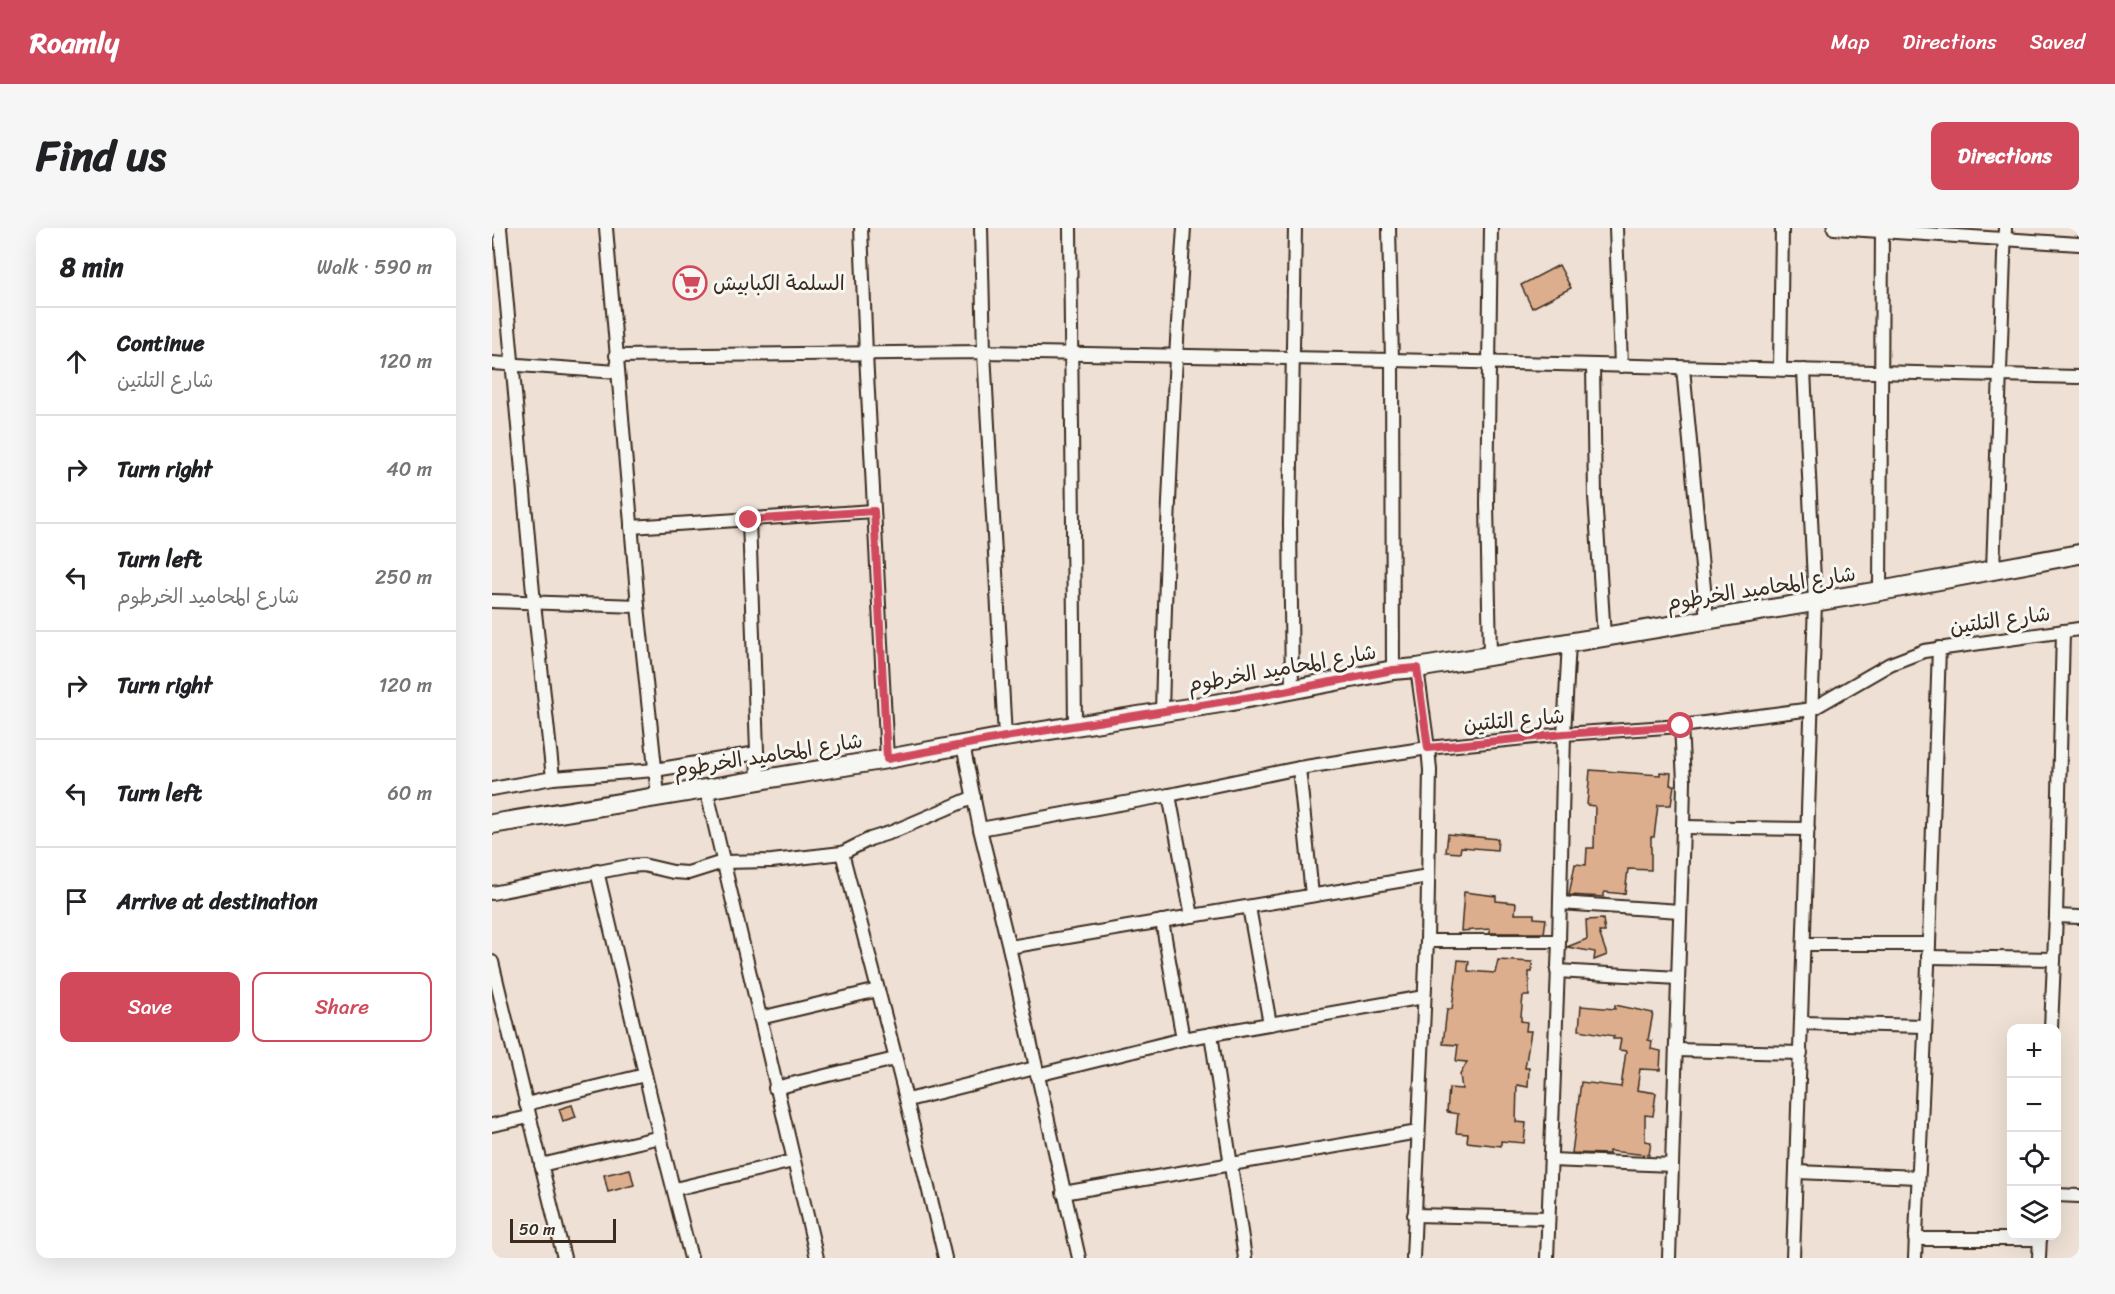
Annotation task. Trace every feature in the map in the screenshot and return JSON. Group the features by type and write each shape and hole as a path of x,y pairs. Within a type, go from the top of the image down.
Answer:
{"street":[{"path":"500,228 534,603 553,778"},
{"path":"606,228 638,606 658,796"},
{"path":"861,228 887,759"},
{"path":"981,228 984,352 1005,737"},
{"path":"1070,228 1075,726"},
{"path":"1162,712 1166,538 1184,228"},
{"path":"1292,690 1290,524 1295,228"},
{"path":"1389,228 1392,360 1393,670"},
{"path":"1490,656 1487,504 1491,228"},
{"path":"1616,228 1621,366"},
{"path":"1780,369 1782,228"},
{"path":"1834,228 2004,234 2079,244"},
{"path":"1880,591 1882,230"},
{"path":"1993,570 2004,234"},
{"path":"616,356 984,352 2079,377"},
{"path":"492,363 617,372"},
{"path":"1593,366 1594,496 1604,637"},
{"path":"1683,368 1707,620"},
{"path":"1793,1258 1815,602 1804,370"},
{"path":"631,528 874,511"},
{"path":"749,520 758,780"},
{"name":"شارع المحاميد الخرطوم","path":"492,824 1292,690 1393,670 1417,668 1880,591 2079,554"},
{"path":"492,601 638,606"},
{"name":"شارع التلتين","path":"980,829 1170,795 1299,768 1428,748 1564,734 1681,726 1812,709 1908,656 1939,648 2079,629"},
{"path":"2051,1024 2063,631"},
{"path":"1547,1258 1569,642"},
{"path":"1915,1258 1939,648"},
{"path":"1413,1258 1428,876 1428,748 1417,668"},
{"path":"1669,1258 1683,827 1684,781 1681,726"},
{"path":"963,745 980,829 1079,1258"},
{"path":"492,789 553,778 655,770 757,753"},
{"path":"1299,768 1312,895"},
{"path":"706,788 775,1088 817,1258"},
{"path":"1170,795 1192,916"},
{"path":"492,893 597,871 643,865 688,873 723,862 772,861 842,853 974,796"},
{"path":"1683,827 1808,829"},
{"path":"842,853 895,1059 908,1100 945,1258"},
{"path":"597,871 691,1258"},
{"path":"1009,947 1428,876"},
{"path":"1560,903 1680,910"},
{"path":"1249,907 1270,1024"},
{"path":"2056,916 2079,917"},
{"path":"1162,921 1183,1039"},
{"path":"1427,941 1559,941"},
{"path":"1805,944 1929,944"},
{"path":"1928,957 2054,959"},
{"path":"492,962 564,1258"},
{"path":"1557,971 1678,978"},
{"path":"760,1018 878,990"},
{"path":"908,1100 1183,1039 1424,997"},
{"path":"1802,1023 1925,1026"},
{"path":"1211,1034 1245,1258"},
{"path":"1676,1050 1801,1053"},
{"path":"775,1088 895,1059"},
{"path":"492,1125 528,1110 645,1075"},
{"path":"1063,1193 1418,1132"},
{"path":"541,1165 660,1137"},
{"path":"1551,1160 1672,1165"},
{"path":"675,1189 793,1161"},
{"path":"1797,1173 1918,1177"},
{"path":"2061,1195 2079,1196"},
{"path":"1414,1215 1548,1218"},
{"path":"1916,1239 2007,1238"},
{"path":"2039,1258 2040,1240"}],"building":[{"path":"1559,265 1571,288 1532,308 1521,285"},
{"path":"1590,770 1660,775 1660,772 1671,773 1670,785 1674,785 1671,805 1658,805 1654,837 1651,837 1651,870 1628,869 1625,894 1604,892 1604,897 1569,895 1575,864 1586,865 1587,848 1594,848 1595,806 1587,805"},
{"path":"1448,834 1498,839 1497,850 1461,847 1460,853 1446,852"},
{"path":"1464,892 1496,896 1496,901 1516,903 1515,914 1534,914 1534,918 1546,919 1544,933 1490,933 1490,929 1461,931"},
{"path":"1603,919 1605,932 1599,932 1607,955 1594,960 1595,952 1567,947 1587,939 1586,920"},
{"path":"1458,960 1469,961 1468,971 1495,973 1498,960 1532,962 1532,972 1529,972 1529,996 1523,996 1521,1016 1521,1021 1527,1022 1526,1031 1531,1031 1525,1068 1529,1068 1528,1087 1517,1085 1516,1122 1526,1123 1524,1143 1501,1141 1501,1146 1467,1142 1468,1134 1456,1133 1458,1114 1447,1112 1449,1088 1462,1089 1460,1075 1467,1062 1456,1061 1458,1045 1443,1044 1447,1009 1452,1009"},
{"path":"1615,1005 1653,1013 1648,1040 1652,1041 1651,1049 1661,1051 1660,1070 1640,1069 1637,1090 1656,1093 1653,1116 1645,1115 1645,1141 1651,1142 1649,1155 1609,1151 1609,1154 1572,1153 1581,1082 1621,1087 1626,1051 1619,1050 1621,1039 1579,1030 1581,1006 1615,1009"},
{"path":"572,1105 576,1117 563,1121 559,1109"},
{"path":"630,1169 634,1185 608,1192 604,1175"}],"place":[{"name":"السلمة الكبابيش","path":"690,283"}],"route":[{"path":"749,520 874,511 887,759 1005,737 1227,702 1393,670 1417,668 1428,748 1564,734 1681,726"}]}
